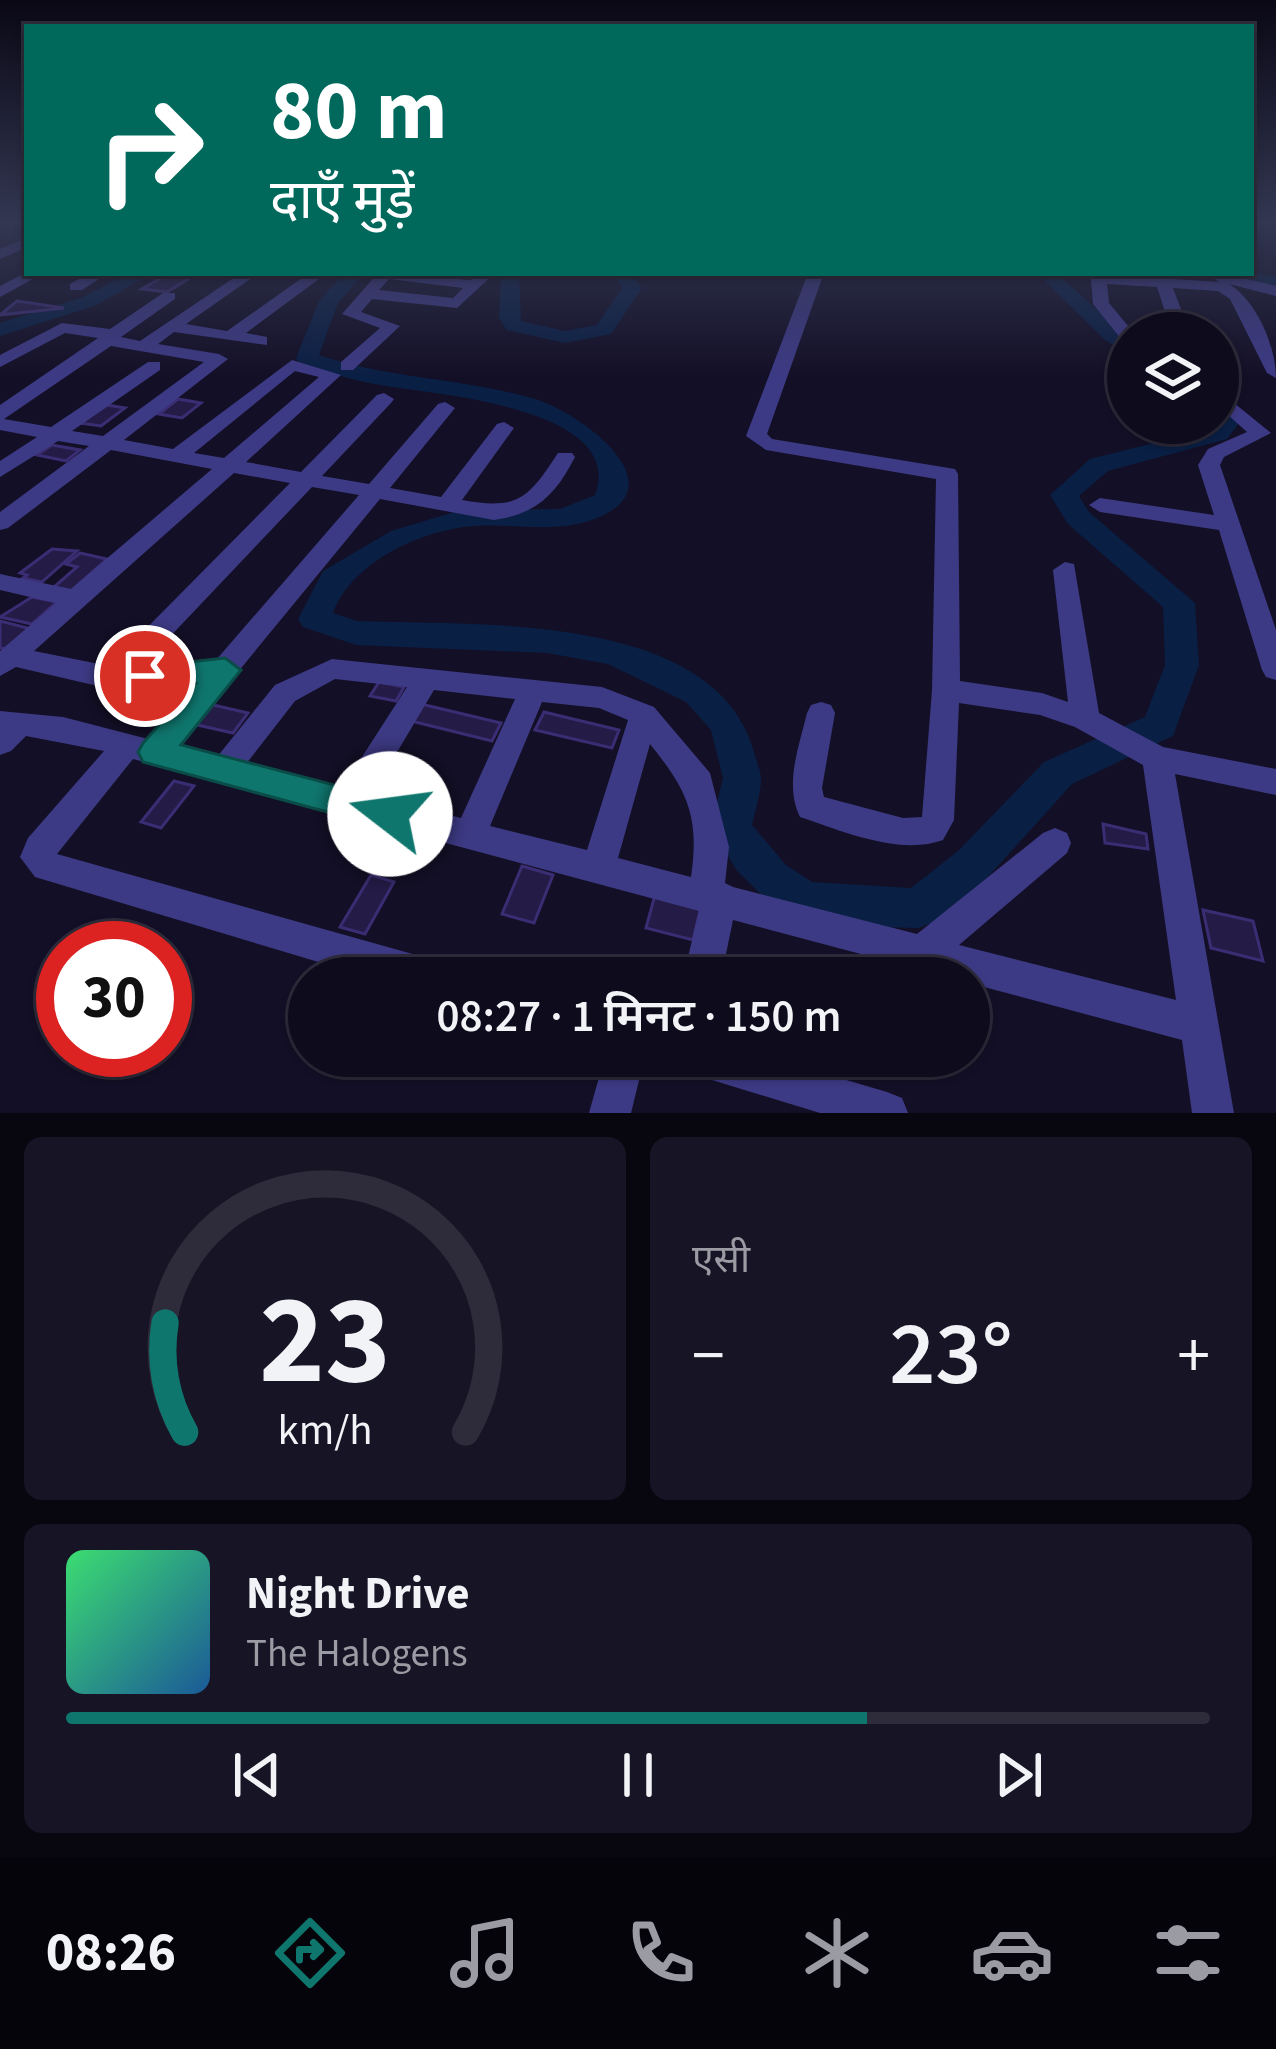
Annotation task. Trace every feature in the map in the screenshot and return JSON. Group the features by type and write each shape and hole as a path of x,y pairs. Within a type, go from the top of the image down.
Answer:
{"street":[{"path":"0,292 30,276"},
{"path":"76,286 94,276"},
{"path":"143,346 247,276"},
{"path":"231,336 315,276"},
{"path":"347,365 392,324 350,314 383,276"},
{"path":"434,276 481,279"},
{"path":"815,276 758,440 947,474 946,690 938,820 932,830 918,833 812,807 806,788 821,712"},
{"path":"1208,276 1276,291"},
{"path":"367,294 457,303 481,279"},
{"path":"1108,312 1101,304 1099,279 1234,292 1276,374"},
{"path":"1163,282 1174,312"},
{"path":"0,414 169,296"},
{"path":"172,327 261,340"},
{"path":"0,362 57,330 219,358 0,523"},
{"path":"6,661 332,374 292,365 178,456"},
{"path":"0,471 154,366"},
{"path":"115,677 384,399"},
{"path":"361,957 47,866 37,857 40,848 225,670 445,408"},
{"path":"1239,412 1269,434"},
{"path":"0,424 494,513 527,507 548,488 566,457"},
{"path":"446,506 504,428"},
{"path":"1269,434 1210,458 1276,670"},
{"path":"1100,505 1227,524"},
{"path":"1065,570 1085,718"},
{"path":"0,582 76,599"},
{"path":"6,661 115,677 225,670"},
{"path":"224,770 286,693 315,674 362,668 425,680 602,698 644,715 699,782 712,848 713,896 705,957"},
{"path":"350,803 425,680"},
{"path":"470,835 533,690"},
{"path":"946,690 1042,704 1085,718 1136,748 1276,782"},
{"path":"598,868 644,715"},
{"path":"7,729 141,749 1199,1025"},
{"path":"1136,748 1199,1025 1213,1113"},
{"path":"924,951 1055,843"},
{"path":"610,1113 619,1077"},
{"path":"768,1077 887,1113"}],"building":[{"path":"164,276 190,278 167,292 142,289"},
{"path":"17,301 64,308 0,315"},
{"path":"178,399 201,403 182,418 159,414"},
{"path":"107,405 125,408 101,426 80,423"},
{"path":"52,445 80,450 66,461 37,455"},
{"path":"52,549 77,551 42,582 23,578 27,575 20,573"},
{"path":"80,553 107,559 71,591 54,587 77,567 66,564"},
{"path":"32,597 57,602 32,624 0,617"},
{"path":"0,621 31,629 8,649 0,648"},
{"path":"379,682 404,687 396,701 370,696"},
{"path":"209,704 248,713 233,733 193,724"},
{"path":"421,704 501,723 492,741 411,721"},
{"path":"544,712 619,730 612,748 535,730"},
{"path":"174,781 194,786 161,828 141,822"},
{"path":"1103,824 1146,834 1148,849 1105,843"},
{"path":"522,866 553,875 534,923 502,914"},
{"path":"371,875 394,882 365,934 340,927"},
{"path":"655,895 701,906 693,940 646,928"},
{"path":"1203,910 1253,921 1263,961 1211,948"}],"waterway":[{"path":"0,330 90,301 137,276"},
{"path":"352,276 329,301 307,358 342,370 504,397 541,408 574,424 600,448 613,485 598,507 574,516 461,519 401,538 362,557 334,578 314,619 356,633 547,641 615,653 698,693 728,724 742,778 731,828 771,879 790,893 831,906 919,908 973,864 1058,773 1160,726 1182,665 1179,603 1078,518 1064,495 1099,465 1180,444"},
{"path":"510,276 509,318 514,326 565,337 604,330 632,288 624,276"},
{"path":"1049,276 1107,330"},
{"path":"1244,276 1276,283"}],"route":[{"path":"145,676 225,670 155,752 390,814"}]}
